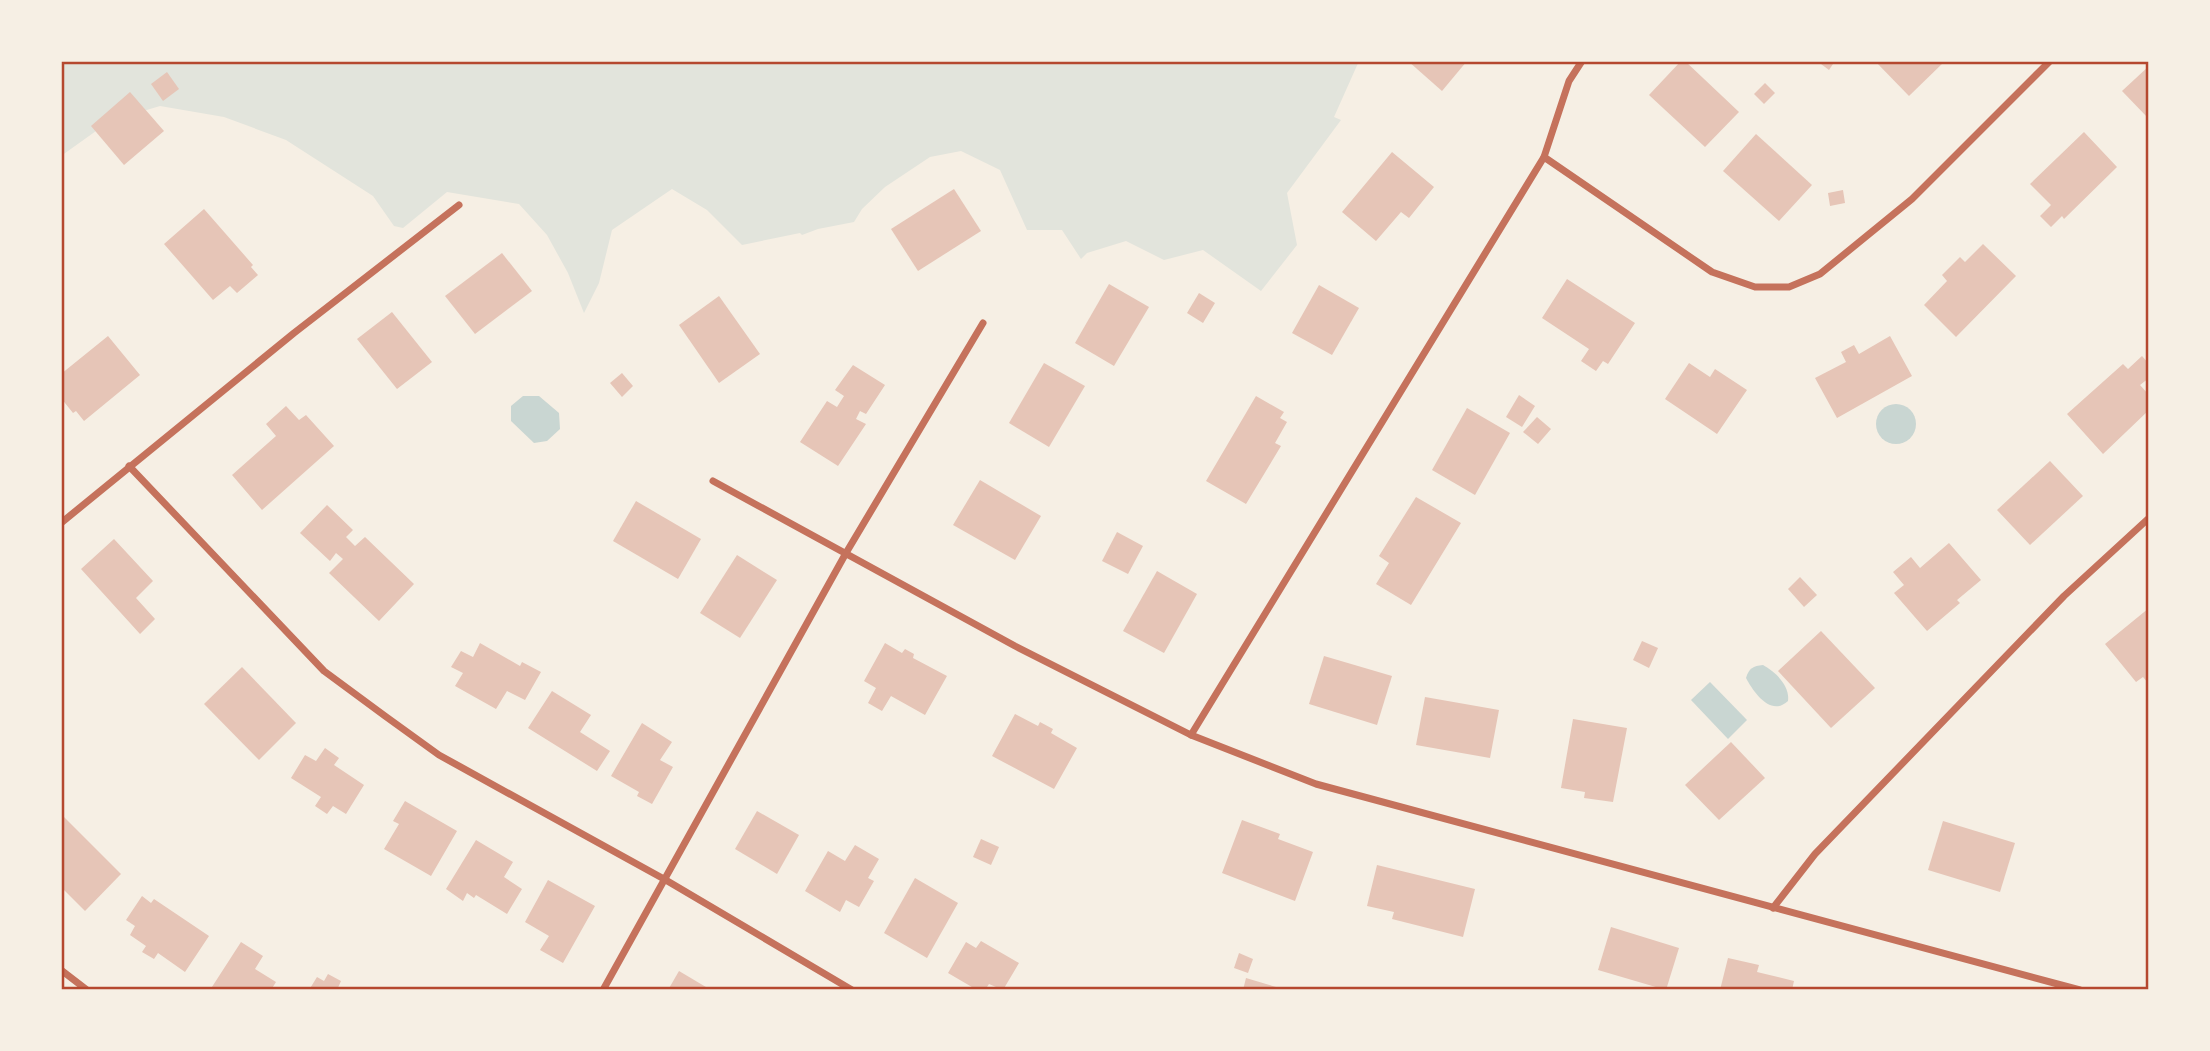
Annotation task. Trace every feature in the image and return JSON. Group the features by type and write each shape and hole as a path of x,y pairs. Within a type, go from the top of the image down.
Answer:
{"street":[{"path":"1191,735 1544,158 1569,81 1582,61"},
{"path":"1544,158 1712,272 1755,287 1789,287 1820,274 1912,199 2050,61"},
{"path":"61,523 294,332 459,205"},
{"path":"603,990 846,553 983,323"},
{"path":"129,466 324,671 439,755 664,879 852,990"},
{"path":"713,481 1015,646 1191,735 1316,783 2080,990"},
{"path":"1773,908 1815,853 2064,596 2149,518"},
{"path":"61,970 87,990"}],"shaded area":[{"path":"61,61 1359,61 1334,117 1341,120 1287,193 1297,245 1261,291 1203,250 1164,260 1126,241 1087,253 1081,259 1062,230 1027,230 1000,170 961,151 930,157 885,187 862,209 854,222 802,235 800,233 742,245 707,210 672,189 612,230 599,283 584,313 568,273 547,235 519,204 447,192 403,228 394,226 373,196 286,140 224,117 160,106 110,121 61,156"},
{"path":"523,396 539,396 559,413 560,429 547,441 534,443 511,421 511,406"},
{"path":"1896,404 1910,410 1916,424 1910,438 1896,444 1882,438 1876,424 1882,410"},
{"path":"1763,665 1773,671 1787,690 1788,701 1782,705 1769,705 1746,678 1752,668"},
{"path":"1710,682 1747,720 1728,739 1691,700"}],"building":[{"path":"1408,61 1467,61 1442,91"},
{"path":"1681,61 1685,61 1739,112 1705,147 1649,95"},
{"path":"1817,61 1835,61 1829,70"},
{"path":"1875,61 1945,61 1909,96"},
{"path":"2149,66 2149,119 2122,91"},
{"path":"167,72 179,89 163,101 151,84"},
{"path":"1765,83 1775,93 1764,104 1754,94"},
{"path":"130,92 164,131 124,165 91,126"},
{"path":"2084,132 2117,167 2064,219 2062,216 2051,227 2040,216 2051,205 2030,184"},
{"path":"1756,134 1812,185 1779,221 1723,171"},
{"path":"1392,152 1434,187 1409,218 1401,212 1376,241 1342,212"},
{"path":"954,189 981,231 918,271 891,229"},
{"path":"1843,190 1845,203 1830,206 1828,193"},
{"path":"204,209 253,265 251,267 258,275 237,293 230,286 213,300 164,244"},
{"path":"1983,244 2016,276 1956,337 1924,305 1947,281 1942,275 1960,257 1965,262"},
{"path":"502,253 532,291 475,334 445,296"},
{"path":"1567,279 1635,323 1608,364 1603,361 1596,371 1581,361 1589,349 1542,318"},
{"path":"1109,284 1149,307 1114,366 1075,343"},
{"path":"1319,285 1359,308 1332,355 1292,333"},
{"path":"1199,293 1215,303 1203,323 1187,313"},
{"path":"719,296 760,354 719,383 679,325"},
{"path":"392,312 432,362 397,389 357,339"},
{"path":"108,336 140,375 84,421 76,411 73,413 61,398 61,374"},
{"path":"1890,336 1912,376 1837,418 1815,378 1846,362 1841,352 1854,345 1859,354"},
{"path":"2142,356 2149,364 2149,378 2140,385 2149,395 2149,410 2103,454 2067,414 2123,364 2128,369"},
{"path":"1044,363 1085,386 1049,447 1009,423"},
{"path":"1689,363 1710,377 1715,369 1747,390 1717,434 1665,399"},
{"path":"853,365 885,385 866,414 860,411 856,419 866,424 838,466 800,442 827,401 837,407 844,396 835,390"},
{"path":"622,373 633,386 622,397 610,383"},
{"path":"1519,395 1535,406 1522,427 1506,417"},
{"path":"1256,396 1284,412 1280,418 1287,422 1275,443 1281,446 1246,504 1206,481"},
{"path":"286,406 299,420 306,415 334,446 262,510 232,475 276,436 266,424"},
{"path":"1467,408 1510,433 1475,495 1432,470"},
{"path":"1537,417 1551,429 1538,444 1523,432"},
{"path":"2050,461 2083,496 2030,545 1997,510"},
{"path":"980,480 1041,516 1015,560 953,525"},
{"path":"1416,497 1461,523 1411,605 1376,584 1389,563 1379,556"},
{"path":"636,501 701,539 678,579 613,541"},
{"path":"327,505 353,530 346,537 355,546 365,537 414,584 379,621 329,573 343,559 336,553 330,561 300,533"},
{"path":"1117,532 1143,546 1128,574 1102,561"},
{"path":"114,539 153,581 136,598 155,619 140,634 81,569"},
{"path":"1949,543 1981,580 1957,600 1960,603 1927,631 1894,593 1904,585 1893,572 1911,557 1920,568"},
{"path":"737,555 777,580 740,638 700,613"},
{"path":"1157,571 1197,594 1164,653 1123,631"},
{"path":"1800,577 1817,595 1804,607 1788,589"},
{"path":"2149,608 2149,684 2143,677 2136,682 2105,644"},
{"path":"1821,631 1875,688 1831,728 1778,671"},
{"path":"1642,641 1658,648 1649,668 1633,660"},
{"path":"480,643 520,666 522,662 541,672 525,700 507,691 496,709 455,686 463,673 451,667 461,651 473,657"},
{"path":"885,643 902,653 905,649 914,654 913,658 947,676 925,715 891,696 882,711 868,703 876,688 864,681"},
{"path":"1324,656 1392,676 1377,725 1309,704"},
{"path":"242,667 296,723 259,760 204,704"},
{"path":"552,691 591,715 580,732 610,751 597,771 528,728"},
{"path":"1425,697 1499,710 1490,758 1416,745"},
{"path":"1015,714 1038,726 1040,722 1053,729 1051,733 1077,748 1054,789 992,756"},
{"path":"1573,719 1627,728 1613,802 1584,798 1585,792 1561,788"},
{"path":"642,723 672,742 660,760 673,767 652,804 637,796 639,792 611,776"},
{"path":"1731,742 1765,778 1719,820 1685,785"},
{"path":"325,748 339,758 334,765 364,785 346,814 333,806 327,814 315,806 321,797 291,778 305,755 316,761"},
{"path":"405,801 457,831 431,876 384,849 399,824 393,821"},
{"path":"757,811 799,835 777,874 735,849"},
{"path":"61,814 121,874 85,911 61,887"},
{"path":"1242,820 1280,834 1278,839 1313,852 1295,901 1222,873"},
{"path":"1943,821 2015,843 2000,892 1928,870"},
{"path":"981,839 999,847 991,865 973,857"},
{"path":"476,840 513,862 504,877 522,889 507,914 476,895 474,898 467,893 463,901 446,889"},
{"path":"855,845 879,859 868,878 874,881 859,907 846,900 840,912 805,891 828,851 845,861"},
{"path":"1377,865 1475,889 1463,937 1392,919 1394,912 1367,906"},
{"path":"915,878 958,903 927,958 884,933"},
{"path":"548,880 595,906 563,963 540,950 549,936 525,922"},
{"path":"142,896 151,903 154,899 209,936 185,972 158,953 154,959 142,952 146,946 130,935 135,926 126,920"},
{"path":"1611,927 1679,948 1666,990 1598,970"},
{"path":"981,941 1019,963 1003,990 989,984 985,990 977,990 948,973 966,942 976,948"},
{"path":"241,942 263,956 255,969 276,982 271,990 210,990"},
{"path":"1239,953 1253,959 1248,973 1234,968"},
{"path":"1728,958 1759,965 1757,972 1794,981 1792,990 1720,990"},
{"path":"679,971 711,990 668,990"},
{"path":"328,974 341,981 337,990 309,990 317,977 324,981"},
{"path":"1246,978 1276,987 1275,990 1243,990"}]}
